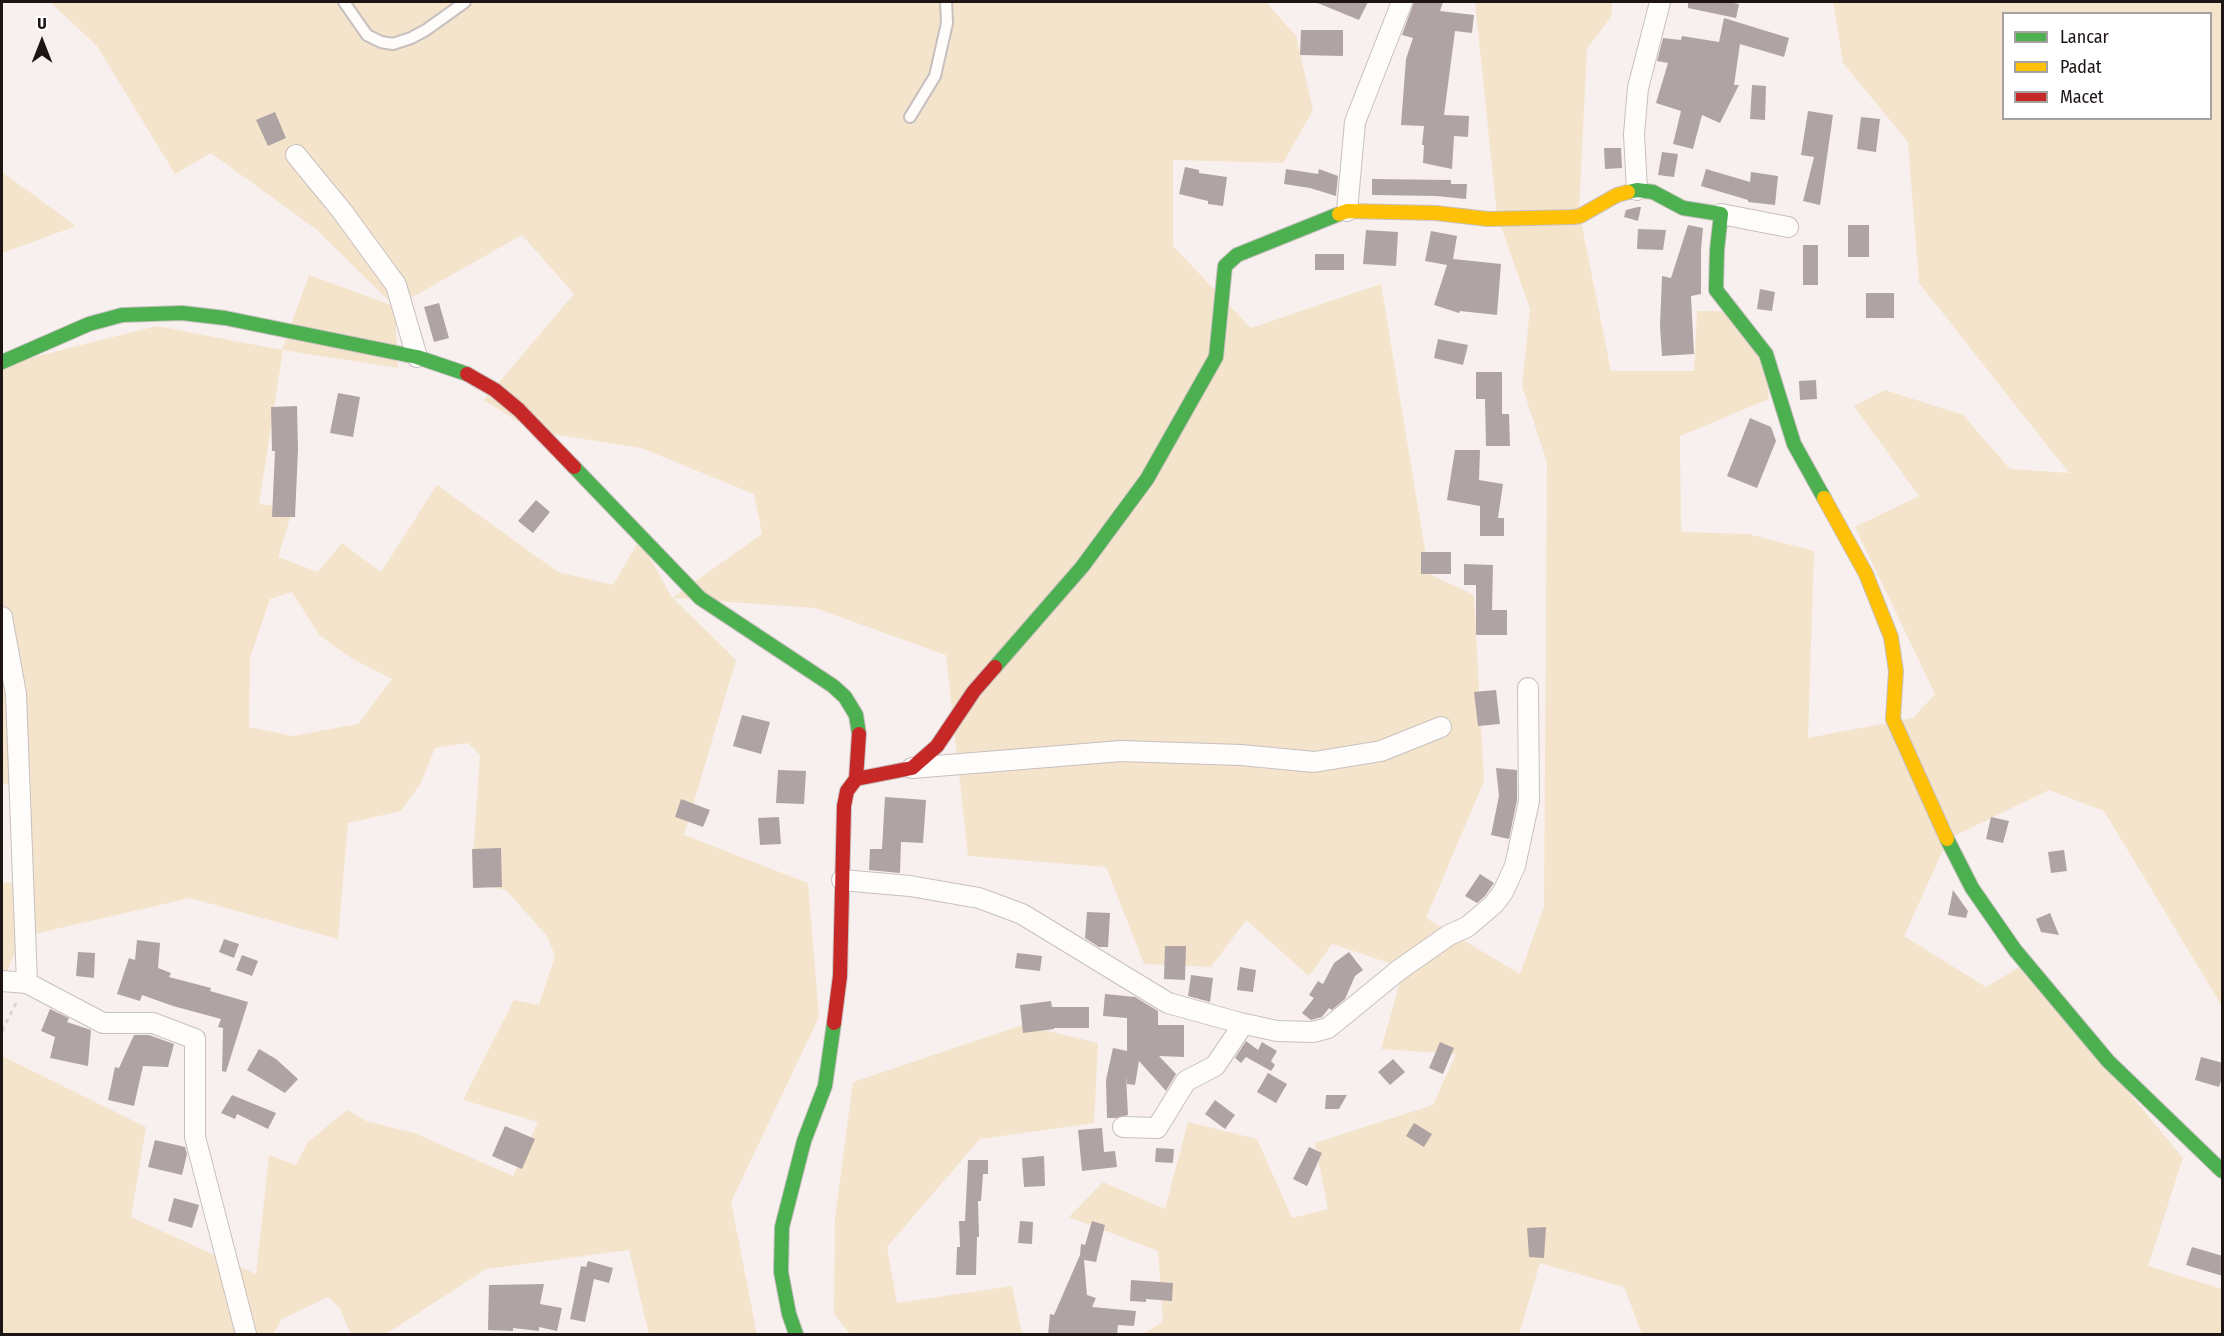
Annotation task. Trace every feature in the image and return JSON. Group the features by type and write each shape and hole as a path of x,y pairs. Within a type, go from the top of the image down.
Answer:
{"street":[{"path":"1347,211 1355,122 1402,2"},
{"path":"1637,190 1634,134 1638,88 1660,2"},
{"path":"296,155 342,211 396,285 417,357"},
{"path":"912,768 937,746 974,692 1082,567 1147,479 1216,357 1225,266 1237,255 1347,211 1436,213 1488,219 1573,218 1617,195 1637,190 1653,192 1683,208 1788,227"},
{"path":"1721,214 1716,290 1766,354 1794,444 1866,574 1891,637 1896,671 1893,719 1951,849 1972,888 2015,950 2108,1061 2223,1171"},
{"path":"2,362 89,324 122,315 171,313 225,318 417,357 463,372 495,390 519,410 700,598 833,686 845,697 856,715 859,731 855,779 847,791 844,806 840,976 825,1086 804,1141 782,1227 781,1272 789,1314 796,1335"},
{"path":"2,617 16,694 27,983"},
{"path":"842,880 910,886 979,898 1022,914 1168,1003 1240,1023 1277,1030 1313,1032 1328,1028 1399,970 1449,935 1467,927 1494,904 1503,892 1515,866 1529,801 1528,688"},
{"path":"855,779 912,768 1121,751 1241,754 1314,762 1381,751 1441,727"},
{"path":"2,981 27,983 103,1023 153,1023 195,1039 195,1137 246,1335"},
{"path":"1123,1127 1157,1128 1186,1081 1215,1066 1238,1032 1240,1023"}],"lane":[{"path":"344,2 367,35 381,42 393,44 411,39 465,2"},
{"path":"910,117 935,76 947,23 946,2"}],"path":[{"path":"2,1031 27,983"}],"shaded area":[{"path":"50,2 1266,2 1296,36 1313,110 1283,163 1173,160 1173,246 1251,328 1381,284 1429,574 1474,595 1484,781 1426,918 1520,974 1544,907 1547,462 1522,386 1530,309 1497,215 1475,2 1612,2 1611,17 1587,49 1579,211 1611,371 1694,371 1697,311 1730,311 1764,351 1769,399 1680,436 1681,532 1748,534 1814,551 1808,738 1913,718 1935,694 1855,527 1919,496 1854,406 1885,390 1963,415 2010,469 2069,473 1919,283 1908,142 1843,63 1833,2 2222,2 2222,1006 2104,811 2049,790 1948,839 1904,936 1986,987 2023,965 2183,1158 2148,1266 2222,1289 2222,1334 1642,1334 1624,1287 1540,1263 1519,1334 1143,1334 1163,1322 1158,1251 1069,1217 1103,1182 1165,1209 1188,1122 1257,1139 1292,1218 1328,1209 1315,1143 1433,1105 1456,1054 1381,1049 1404,968 1332,944 1309,976 1246,920 1211,967 1144,964 1106,867 968,856 946,655 815,608 673,598 736,660 684,835 808,883 819,1017 731,1202 757,1334 649,1334 629,1250 486,1269 386,1334 351,1334 339,1307 328,1297 282,1319 273,1334 2,1334 2,1056 146,1127 131,1217 256,1274 269,1155 296,1165 308,1142 347,1110 366,1121 414,1133 513,1176 538,1122 463,1100 514,1000 539,1005 555,956 547,936 506,890 476,885 473,858 480,755 468,743 435,748 421,783 401,811 348,823 338,939 190,898 21,937 2,984 2,883 14,883 25,786 2,784 2,365 157,326 282,350 309,275 394,306 317,230 211,153 175,174 97,46","holes":["522,235 574,294 484,400 533,431 641,448 754,494 762,534 672,598 640,539 613,585 558,572 437,485 381,572 342,543 318,572 278,557 293,508 259,504 283,350 398,368 395,307","292,592 320,636 353,659 392,679 358,724 292,736 249,727 250,658 270,599"]},
{"path":"2,172 76,226 2,253"},
{"path":"1023,1025 1098,1043 1094,1123 980,1139 887,1247 897,1303 1012,1286 1022,1334 850,1334 834,1314 835,1218 853,1082"}],"building":[{"path":"1315,2 1368,2 1359,20"},
{"path":"1414,2 1443,2 1440,11 1474,15 1472,33 1455,31 1444,115 1469,116 1468,137 1454,136 1452,169 1423,163 1424,126 1401,125 1406,59 1413,38 1402,35"},
{"path":"1688,2 1739,4 1736,18 1688,8"},
{"path":"1724,18 1789,38 1784,57 1740,44 1734,85 1739,85 1720,123 1702,115 1693,149 1673,144 1681,111 1656,103 1668,63 1657,61 1663,38 1681,40 1682,36 1719,42"},
{"path":"1301,30 1343,30 1343,56 1300,55"},
{"path":"1752,85 1766,86 1765,120 1750,119"},
{"path":"1808,111 1833,115 1820,205 1803,201 1814,157 1801,155"},
{"path":"275,112 286,138 268,146 256,120"},
{"path":"1861,117 1880,119 1876,152 1857,149"},
{"path":"1604,148 1621,148 1622,168 1605,169"},
{"path":"1662,152 1678,154 1674,177 1658,175"},
{"path":"1185,167 1199,170 1199,173 1227,177 1223,206 1208,204 1208,201 1179,194"},
{"path":"1286,169 1318,174 1319,169 1338,176 1336,196 1310,188 1284,184"},
{"path":"1706,169 1750,182 1751,172 1778,176 1775,205 1748,202 1748,200 1701,186"},
{"path":"1372,179 1451,180 1451,184 1467,184 1466,199 1372,195"},
{"path":"1641,207 1638,221 1624,217 1626,210"},
{"path":"1688,225 1703,228 1701,294 1691,296 1694,354 1662,356 1660,326 1662,276 1671,278"},
{"path":"1848,225 1869,225 1869,257 1848,257"},
{"path":"1638,229 1666,230 1663,250 1637,249"},
{"path":"1366,230 1398,232 1396,266 1363,264"},
{"path":"1431,231 1457,236 1453,259 1501,264 1497,315 1460,311 1459,313 1434,305 1447,265 1425,261"},
{"path":"1803,245 1818,245 1818,285 1803,285"},
{"path":"1315,254 1344,254 1344,270 1315,270"},
{"path":"1760,289 1775,292 1772,311 1757,309"},
{"path":"1866,293 1894,293 1894,318 1866,318"},
{"path":"439,303 449,338 434,342 424,307"},
{"path":"1438,339 1468,345 1463,365 1434,358"},
{"path":"1476,372 1502,372 1502,414 1509,414 1510,446 1486,446 1485,399 1476,399"},
{"path":"1816,380 1817,399 1800,400 1799,381"},
{"path":"338,393 360,397 353,437 330,433"},
{"path":"297,406 295,517 272,517 275,451 272,451 271,407"},
{"path":"1750,418 1771,427 1776,441 1757,488 1727,476"},
{"path":"1455,450 1480,450 1479,480 1503,484 1498,518 1504,518 1504,536 1480,536 1480,506 1447,500"},
{"path":"536,500 550,512 533,533 518,521"},
{"path":"1421,552 1451,552 1451,574 1421,574"},
{"path":"1464,564 1493,565 1492,610 1507,610 1507,635 1476,635 1476,585 1464,585"},
{"path":"1496,690 1500,724 1478,726 1474,692"},
{"path":"742,715 770,722 761,754 733,746"},
{"path":"1496,768 1517,770 1517,800 1509,839 1491,835 1499,796"},
{"path":"778,770 806,771 804,804 776,803"},
{"path":"885,797 926,800 923,843 901,842 900,873 869,870 870,849 882,849"},
{"path":"681,799 710,810 703,827 675,817"},
{"path":"779,817 781,844 760,845 758,818"},
{"path":"1991,817 2009,821 2003,843 1986,839"},
{"path":"501,848 502,887 473,888 472,849"},
{"path":"2064,850 2067,871 2051,873 2048,852"},
{"path":"1480,874 1494,883 1477,903 1465,896"},
{"path":"1953,890 1968,911 1966,918 1948,915"},
{"path":"1087,912 1110,913 1108,947 1099,947 1085,938"},
{"path":"2050,913 2059,935 2041,932 2036,919"},
{"path":"224,939 239,944 234,958 219,952"},
{"path":"137,940 160,943 158,968 171,973 169,977 211,988 210,991 248,1002 226,1072 222,1071 223,1028 218,1027 221,1019 142,995 140,1001 117,994 129,958 135,960"},
{"path":"1165,946 1186,946 1185,980 1164,979"},
{"path":"78,952 95,953 94,978 76,976"},
{"path":"1349,952 1363,970 1355,976 1345,999 1332,1010 1329,1008 1322,1017 1311,1020 1302,1013 1314,998 1309,995 1318,981 1323,984 1334,963"},
{"path":"1017,953 1042,956 1040,971 1015,968"},
{"path":"242,955 258,961 252,976 236,970"},
{"path":"1240,967 1256,970 1253,992 1237,990"},
{"path":"1191,975 1213,978 1210,1002 1188,996"},
{"path":"1105,994 1135,997 1158,1011 1158,1025 1184,1025 1184,1057 1159,1056 1176,1074 1166,1091 1139,1061 1135,1085 1127,1084 1126,1075 1128,1115 1116,1118 1107,1118 1106,1080 1113,1048 1127,1051 1127,1018 1103,1016"},
{"path":"1051,1001 1052,1007 1089,1007 1089,1028 1054,1028 1023,1033 1020,1005"},
{"path":"50,1009 69,1018 67,1022 91,1030 88,1066 50,1058 55,1037 41,1031"},
{"path":"134,1035 149,1035 174,1044 168,1067 143,1066 134,1106 108,1100 115,1067 119,1068"},
{"path":"1246,1041 1258,1050 1262,1042 1277,1051 1271,1061 1275,1065 1271,1071 1246,1057 1241,1063 1235,1058"},
{"path":"1440,1042 1454,1048 1443,1074 1429,1068"},
{"path":"259,1049 276,1059 298,1079 285,1093 247,1070"},
{"path":"2201,1057 2223,1063 2223,1075 2219,1087 2195,1080"},
{"path":"1393,1059 1405,1072 1390,1085 1378,1072"},
{"path":"1268,1073 1287,1084 1276,1103 1257,1092"},
{"path":"232,1095 276,1113 268,1129 237,1114 235,1119 221,1113"},
{"path":"1326,1095 1347,1095 1339,1109 1325,1109"},
{"path":"1215,1100 1235,1115 1225,1129 1205,1114"},
{"path":"1414,1123 1432,1134 1424,1147 1406,1136"},
{"path":"505,1126 535,1139 522,1169 492,1156"},
{"path":"1102,1128 1104,1152 1115,1151 1117,1167 1082,1171 1078,1130"},
{"path":"155,1140 185,1147 187,1154 182,1175 148,1167"},
{"path":"1309,1147 1322,1153 1307,1186 1293,1179"},
{"path":"1156,1148 1174,1149 1173,1163 1155,1162"},
{"path":"1044,1156 1045,1186 1024,1187 1022,1158"},
{"path":"968,1160 988,1160 988,1174 983,1174 981,1201 978,1201 979,1237 977,1237 976,1275 956,1275 957,1247 960,1247 959,1221 965,1221"},
{"path":"174,1198 199,1205 192,1228 168,1221"},
{"path":"1020,1221 1033,1222 1032,1244 1018,1243"},
{"path":"1092,1221 1105,1225 1096,1262 1084,1260 1087,1295 1096,1298 1092,1307 1136,1311 1134,1326 1118,1325 1117,1335 1048,1335 1050,1314 1054,1315 1080,1255 1081,1244 1085,1245"},
{"path":"1546,1227 1544,1258 1529,1257 1527,1228"},
{"path":"2192,1247 2223,1256 2223,1276 2186,1265"},
{"path":"588,1261 613,1268 609,1283 594,1279 585,1322 570,1319 581,1266 586,1267"},
{"path":"1131,1280 1173,1283 1172,1301 1146,1299 1146,1302 1130,1301"},
{"path":"544,1284 540,1304 562,1308 557,1331 539,1327 539,1331 513,1328 513,1331 488,1330 489,1285"}],"traffic: fast":[{"path":"1628,192 1637,190 1653,192 1683,208 1721,214 1716,290 1766,354 1794,444 1824,498"},
{"path":"995,667 1082,567 1147,479 1216,357 1225,266 1237,255 1339,214"},
{"path":"2,362 89,324 122,315 182,313 225,318 417,357 467,374"},
{"path":"574,467 700,598 833,686 845,697 856,715 859,734"},
{"path":"1947,839 1972,888 2015,950 2108,1061 2222,1171"},
{"path":"796,1334 789,1314 781,1272 782,1227 804,1141 825,1086 834,1023"}],"traffic: slow":[{"path":"1339,214 1347,211 1436,213 1488,219 1573,217 1580,216 1617,195 1628,192"},
{"path":"1824,498 1866,574 1891,637 1896,671 1893,719 1947,839"}],"traffic: jam":[{"path":"467,374 495,390 519,410 574,467"},
{"path":"856,779 912,768 937,746 974,691 995,667"},
{"path":"834,1023 840,976 844,806 847,791 856,779 859,734"}]}
